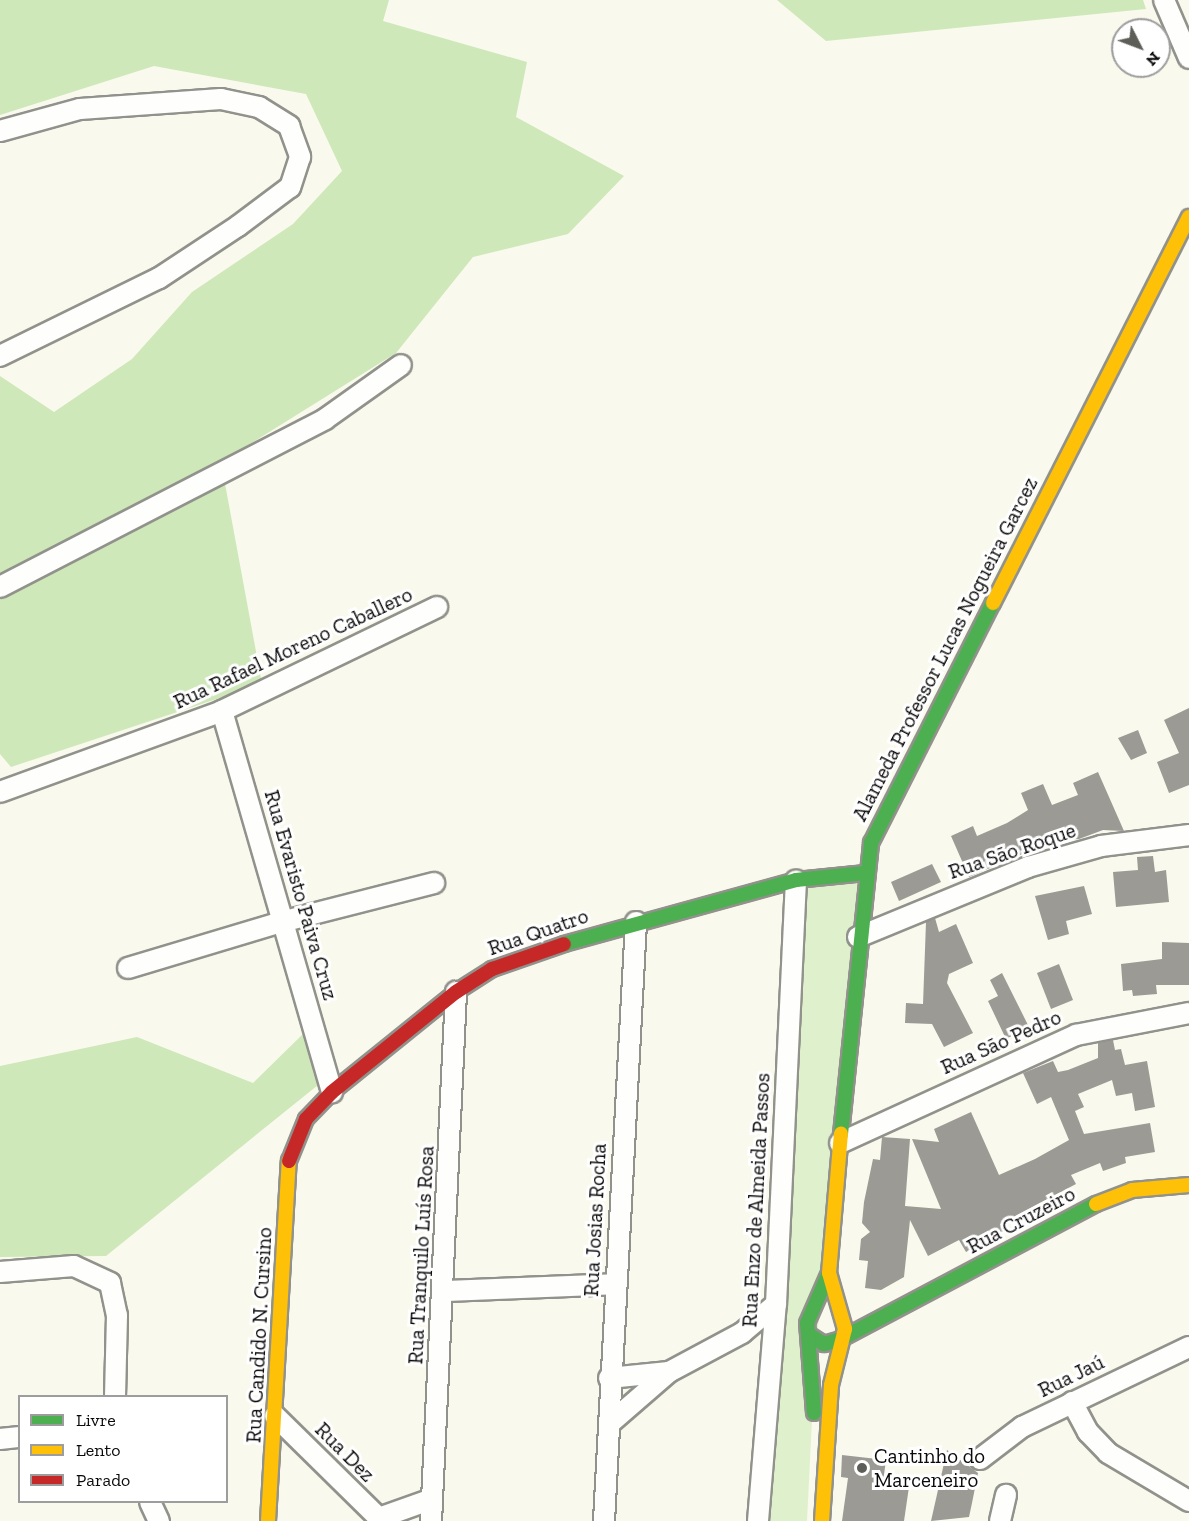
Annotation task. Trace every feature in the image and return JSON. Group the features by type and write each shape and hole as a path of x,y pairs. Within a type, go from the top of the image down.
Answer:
{"main road":[{"name":"Alameda Professor Lucas Nogueira Garcez","path":"822,1521 831,1385 845,1321 830,1273 840,1143 858,937 866,873 875,832 1189,217"},
{"name":"Rua Quatro","path":"290,1151 306,1119 333,1092 456,992 492,969 636,922 796,880 866,873"},
{"name":"Rua Candido N. Cursino","path":"268,1521 290,1151"},
{"name":"Rua Cruzeiro","path":"841,1339 1082,1210 1132,1190 1189,1185"},
{"name":"Alameda Professor Lucas Nogueira Garcez","path":"808,1521 815,1385 807,1323 830,1273"},
{"path":"812,1311 824,1304 839,1307 855,1316 882,1318"},
{"path":"810,1335 824,1344 841,1339"}],"street":[{"path":"1164,0 1189,58"},
{"path":"0,131 80,109 220,99 259,107 289,126 300,157 290,187 159,278 0,356"},
{"path":"0,587 325,418 401,365"},
{"name":"Rua Rafael Moreno Caballero","path":"0,792 222,711 436,607"},
{"name":"Rua Evaristo Paiva Cruz","path":"222,711 333,1092"},
{"name":"Rua São Roque","path":"858,937 1029,867 1101,846 1189,835"},
{"name":"Rua Enzo de Almeida Passos","path":"758,1521 776,1304 796,880"},
{"path":"128,968 285,921 434,883"},
{"name":"Rua Josias Rocha","path":"604,1521 609,1378 636,922"},
{"name":"Rua Tranquilo Luís Rosa","path":"431,1521 444,1291 456,992"},
{"name":"Rua São Pedro","path":"840,1143 1076,1035 1189,1013"},
{"path":"0,1272 74,1266 111,1283 117,1315 115,1395"},
{"path":"444,1291 616,1284"},
{"path":"609,1424 669,1372 742,1333 776,1304"},
{"path":"742,1333 761,1338 772,1350"},
{"name":"Rua Jaú","path":"980,1459 1022,1427 1189,1347"},
{"path":"609,1378 669,1372"},
{"path":"1072,1402 1088,1432 1108,1453 1189,1501"},
{"name":"Rua Dez","path":"275,1416 380,1519"},
{"path":"0,1439 18,1437"},
{"path":"1000,1521 1006,1495"},
{"path":"380,1519 432,1499"},
{"path":"150,1503 159,1521"}],"green space":[{"path":"0,0 389,0 383,21 527,62 516,117 624,176 568,234 473,257 396,353 221,462 262,684 11,767 0,754 0,376 54,412 132,359 192,292 293,224 342,171 306,94 154,66 0,115"},
{"path":"777,0 1143,0 1146,9 826,41"},
{"path":"861,875 815,1359 807,1521 760,1521 802,884"},
{"path":"305,1032 318,1085 106,1256 0,1257 0,1066 137,1037 253,1083"}],"building":[{"path":"1189,708 1189,785 1169,793 1157,762 1179,753 1164,720"},
{"path":"1138,730 1147,753 1131,760 1118,738"},
{"path":"1098,772 1124,831 1103,830 1079,839 1053,841 969,877 951,836 973,826 977,836 1007,823 1028,810 1021,793 1043,784 1052,805 1078,795 1073,783"},
{"path":"1153,856 1155,872 1166,870 1169,902 1116,907 1113,872 1138,870 1137,857"},
{"path":"932,864 941,882 899,901 891,882"},
{"path":"1084,886 1092,914 1066,921 1069,934 1048,940 1035,896"},
{"path":"935,918 939,932 956,924 973,963 949,974 947,983 973,1033 944,1047 932,1024 905,1023 906,1003 923,1004 926,922"},
{"path":"1162,942 1189,943 1189,985 1156,985 1157,994 1133,996 1132,990 1123,991 1121,964 1162,959"},
{"path":"1059,964 1073,1000 1051,1009 1037,973"},
{"path":"1002,973 1029,1027 1006,1039 988,1001 998,996 990,980"},
{"path":"1113,1040 1115,1050 1121,1049 1125,1065 1147,1061 1155,1107 1135,1111 1132,1093 1116,1096 1112,1080 1078,1094 1084,1107 1075,1111 1084,1134 1150,1123 1155,1152 1125,1157 1126,1163 1103,1171 1100,1163 1071,1175 1076,1184 1000,1224 1004,1231 966,1252 959,1240 928,1256 910,1220 904,1277 881,1290 865,1288 868,1261 859,1260 861,1239 870,1232 862,1223 864,1202 873,1159 880,1160 882,1137 910,1139 905,1206 941,1209 912,1139 939,1142 934,1129 971,1112 999,1175 1035,1159 1069,1140 1051,1097 1037,1104 1023,1073 1053,1061 1058,1072 1068,1070 1098,1058 1098,1043"},
{"path":"947,1450 978,1473 969,1517 931,1521"},
{"path":"842,1455 886,1460 883,1482 909,1487 904,1521 842,1521 848,1478 841,1477"}],"traffic: fast":[{"path":"841,1134 871,843 993,603"},
{"path":"564,944 796,880 866,873"},
{"path":"810,1335 824,1344 841,1339 1096,1204"},
{"path":"814,1413 807,1323 829,1273"}],"traffic: slow":[{"path":"993,603 1189,217"},
{"path":"822,1521 831,1385 845,1329 829,1273 841,1134"},
{"path":"268,1521 289,1161"},
{"path":"1096,1204 1132,1190 1189,1185"}],"traffic: jam":[{"path":"289,1161 306,1119 332,1092 456,992 492,969 564,944"}],"place":[{"name":"Cantinho do Marceneiro","path":"862,1468"}]}
